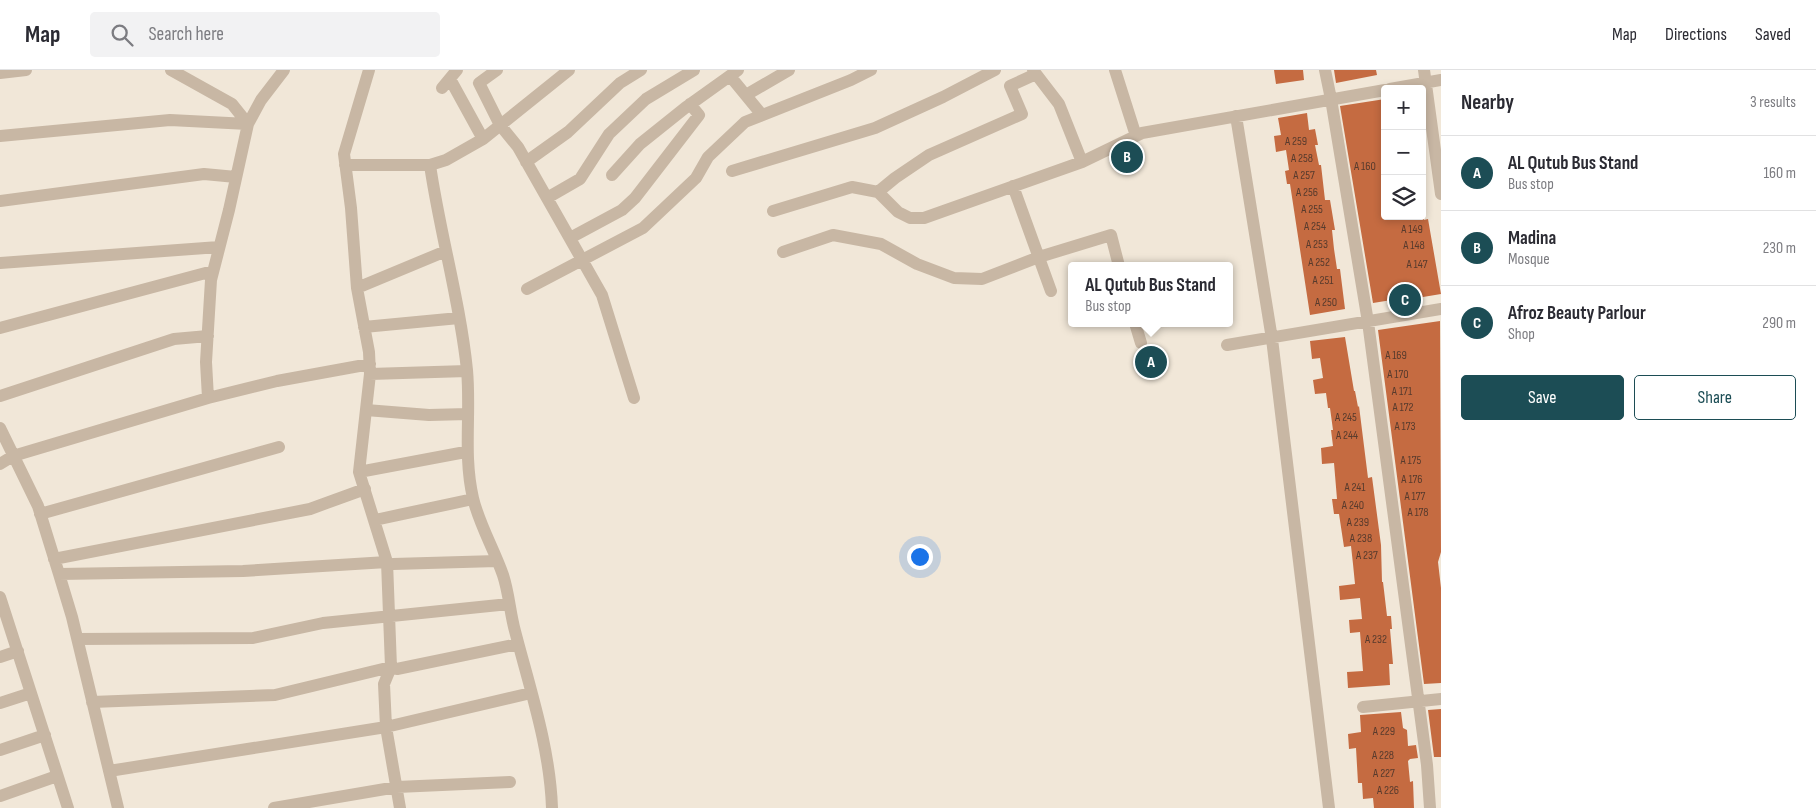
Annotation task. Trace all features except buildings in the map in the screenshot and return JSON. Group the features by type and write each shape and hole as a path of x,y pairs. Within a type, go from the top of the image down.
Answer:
{"street":[{"path":"0,74 26,70"},
{"path":"171,70 232,104 248,124"},
{"path":"208,398 206,362 213,271 248,124 261,100 284,70"},
{"path":"369,70 344,154 351,208 357,288 370,369 359,472 390,563 389,617 394,668 384,684 386,726 400,808"},
{"path":"497,70 479,82 500,125 518,147 602,295 634,398"},
{"path":"345,165 430,165 446,160 483,139 569,70"},
{"path":"526,162 568,132 620,84 641,70"},
{"path":"547,198 580,178 609,134 646,99 694,70"},
{"path":"746,96 789,70"},
{"path":"527,289 643,228 696,178 708,157 745,122 851,80 871,70"},
{"path":"732,172 875,128 943,97 994,70"},
{"path":"1115,70 1136,136"},
{"path":"1325,70 1368,322 1427,765 1430,808"},
{"path":"878,192 929,155 1022,114 1010,86 1034,72 1059,104 1082,162"},
{"path":"612,175 640,144 690,104 734,73 746,96 762,115"},
{"path":"1425,76 1441,194"},
{"path":"1401,85 1425,76 1441,80"},
{"path":"450,79 483,139"},
{"path":"773,211 852,187 878,192 898,212 910,218 924,218 1082,162 1142,133 1381,91"},
{"path":"570,238 622,210 635,198 699,115 690,104"},
{"path":"1236,116 1272,339 1329,808"},
{"path":"0,136 170,120 248,124"},
{"path":"430,165 467,371 467,454 473,499 504,577 518,644 545,745 552,808"},
{"path":"0,201 204,174 236,177"},
{"path":"1013,186 1051,291"},
{"path":"783,252 832,234 881,244 917,264 954,278 982,279 1039,257 1111,235 1118,262"},
{"path":"0,263 219,247"},
{"path":"357,288 446,252"},
{"path":"0,328 213,271"},
{"path":"1227,345 1272,339 1441,309"},
{"path":"364,327 459,318"},
{"path":"1136,327 1141,343"},
{"path":"0,396 174,339 208,336"},
{"path":"0,464 13,456 208,398 277,381 370,369 467,371"},
{"path":"366,410 429,415 468,414"},
{"path":"0,428 40,514 59,574 78,638 118,808"},
{"path":"40,514 279,447"},
{"path":"359,472 460,453 467,454"},
{"path":"54,559 310,509 365,489"},
{"path":"375,520 473,499"},
{"path":"59,574 243,571 390,563 497,561"},
{"path":"1,604 68,808"},
{"path":"78,638 253,638 323,623 509,604"},
{"path":"92,702 275,695 394,668 518,644"},
{"path":"0,657 18,651"},
{"path":"0,703 31,693"},
{"path":"109,771 386,726 531,693"},
{"path":"1363,707 1441,699"},
{"path":"0,750 45,735"},
{"path":"0,796 58,776"},
{"path":"274,808 397,787 510,782"}],"place":[{"name":"Madina","path":"1127,157"},
{"name":"Afroz Beauty Parlour","path":"1405,300"},
{"name":"AL Qutub Bus Stand","path":"1151,362"}]}
